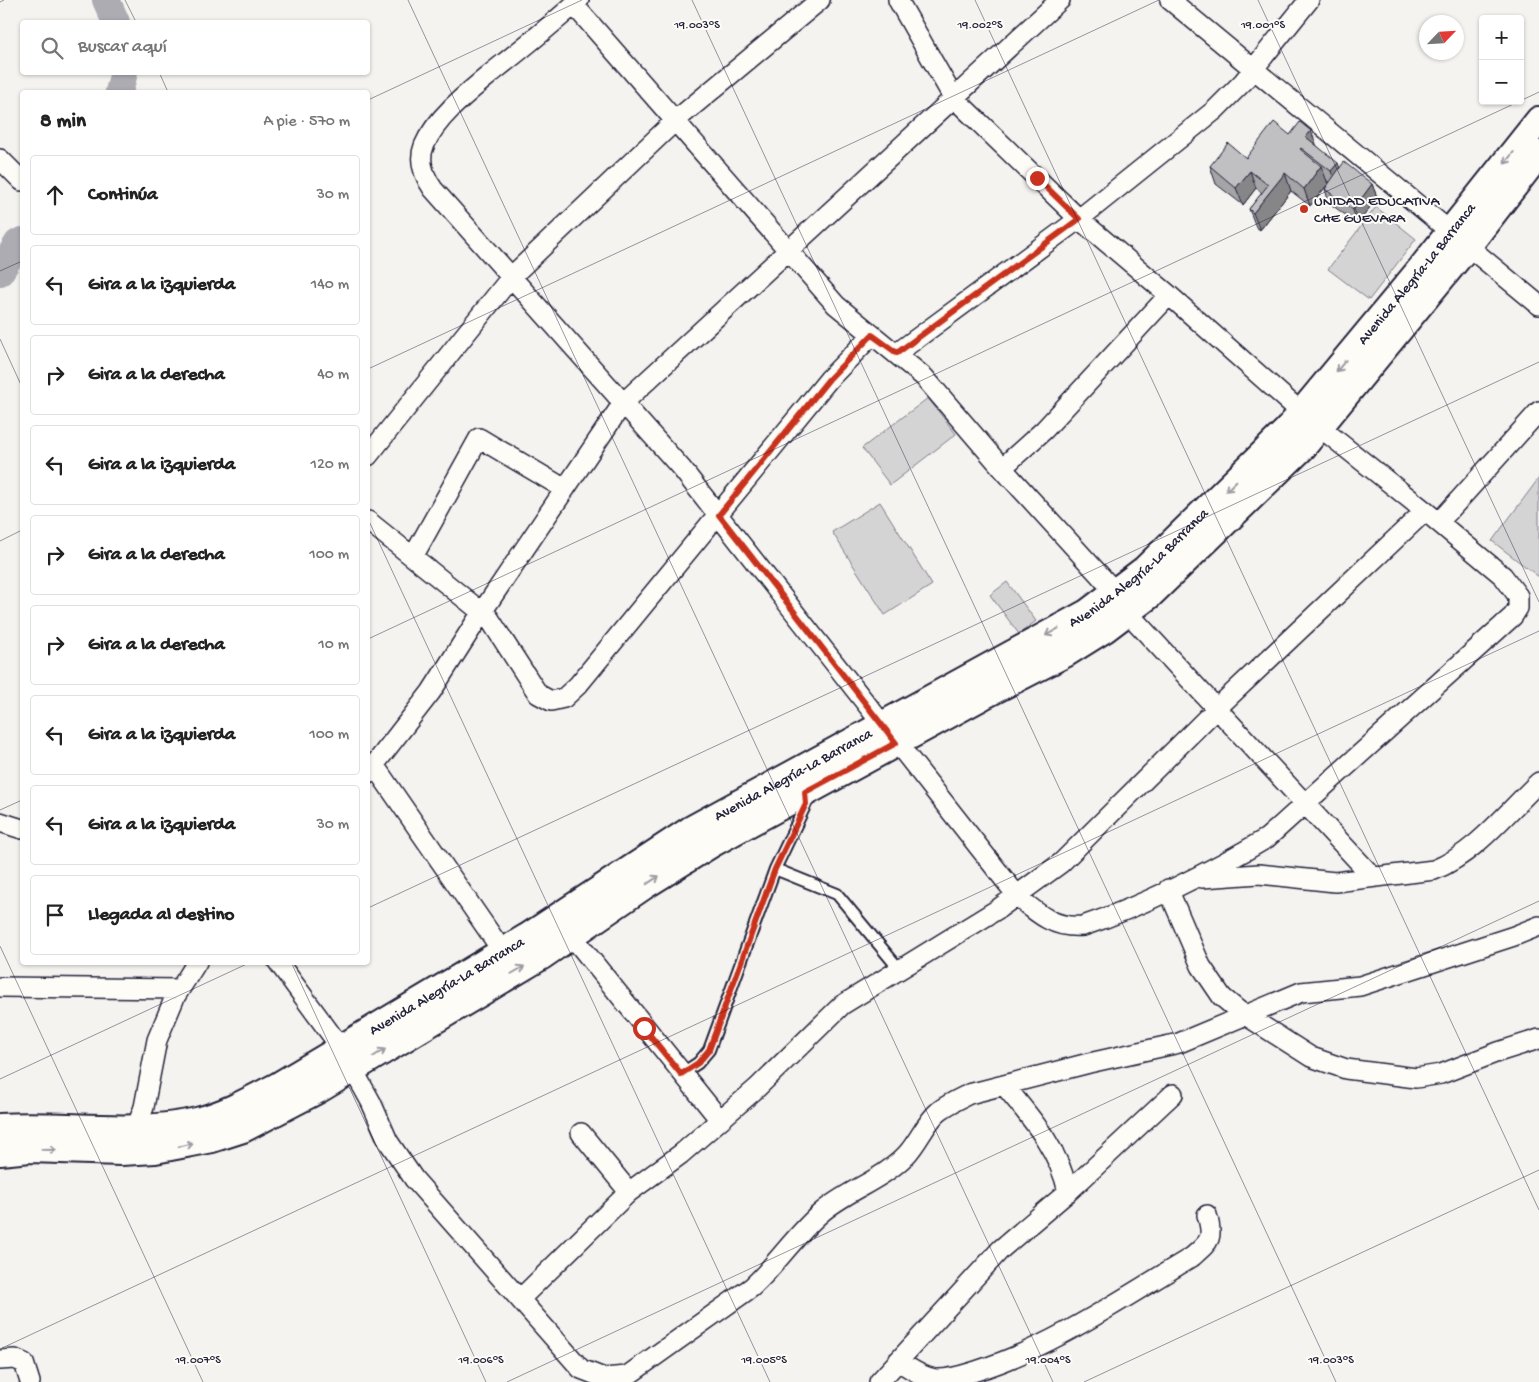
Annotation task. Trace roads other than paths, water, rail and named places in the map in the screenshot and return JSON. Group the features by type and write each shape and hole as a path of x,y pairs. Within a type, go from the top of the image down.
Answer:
{"main road":[{"name":"Avenida Alegría-La Barranca","path":"1459,239 1539,120"},
{"name":"Avenida Alegría-La Barranca","path":"0,1152 137,1140 179,1124 214,1116 281,1084 347,1059 565,927 805,792 889,734 1047,636 1087,613 1122,603 1172,543 1274,444 1311,420 1459,239 1539,154"},
{"name":"Avenida Alegría-La Barranca","path":"347,1059 503,952 565,927 690,830 889,734"},
{"name":"Avenida Alegría-La Barranca","path":"0,1127 137,1140"}],"street":[{"path":"370,454 512,276 676,120 820,0"},
{"path":"898,0 953,97 1079,219 1170,295 1311,420 1432,516 1510,583 1518,596 1518,608 1513,616 1306,804 1267,838 1233,859 1103,919 1083,926 1069,928 1043,918 1018,897 719,515 512,276 433,189 425,176 422,161 424,146 449,112 577,2 676,120 836,304 924,377 1002,468 1216,709 1306,804 1373,877"},
{"path":"503,952 371,769 431,692 482,612 623,403 1060,0"},
{"path":"1170,0 1539,305"},
{"path":"897,353 1079,219 1215,110 1232,95 1309,0"},
{"path":"0,159 20,179"},
{"path":"1002,468 1044,430 1170,295"},
{"path":"370,523 482,612 497,628 538,694 551,701 564,698 578,685 829,379 872,335"},
{"path":"520,1299 629,1192 682,1154 757,1088 842,1005 1018,897 1061,863 1216,709 1432,516 1539,411"},
{"path":"413,557 480,438 565,489"},
{"path":"1190,879 1259,874 1335,882 1434,870 1448,864 1467,851 1539,782"},
{"path":"0,822 20,828"},
{"path":"1168,889 1201,966 1222,996 1246,1016 1311,1056 1346,1070 1416,1078 1441,1074 1498,1052 1539,1039"},
{"path":"280,965 347,1059 388,1141 414,1179 581,1369 604,1378 627,1376 752,1287 771,1270 820,1213 841,1197 885,1172 907,1154 937,1112 969,1094 1089,1063 1179,1043 1301,992 1360,986 1514,936 1539,926"},
{"path":"565,927 681,1074 720,1120"},
{"path":"137,1140 157,1040 180,989 195,965"},
{"path":"0,987 180,989"},
{"path":"1004,1085 1046,1138 1064,1171 1068,1192"},
{"path":"879,1382 1001,1248 1068,1192 1173,1094"},
{"path":"580,1133 629,1192"},
{"path":"898,1361 921,1376 936,1379 956,1377 995,1365 1049,1341 1192,1258 1208,1243 1212,1232 1207,1215"},
{"path":"0,1360 15,1359 24,1363 30,1382"}],"lane":[{"path":"681,1074 698,1063 709,1050 775,869 806,804 805,792"},
{"path":"775,869 837,894 900,970"}],"waterway":[{"path":"106,0 115,20"},
{"path":"120,90 123,75"},
{"path":"0,272 20,242"}],"place":[{"name":"UNIDAD EDUCATIVA CHE GUEVARA","path":"1304,209"}]}
